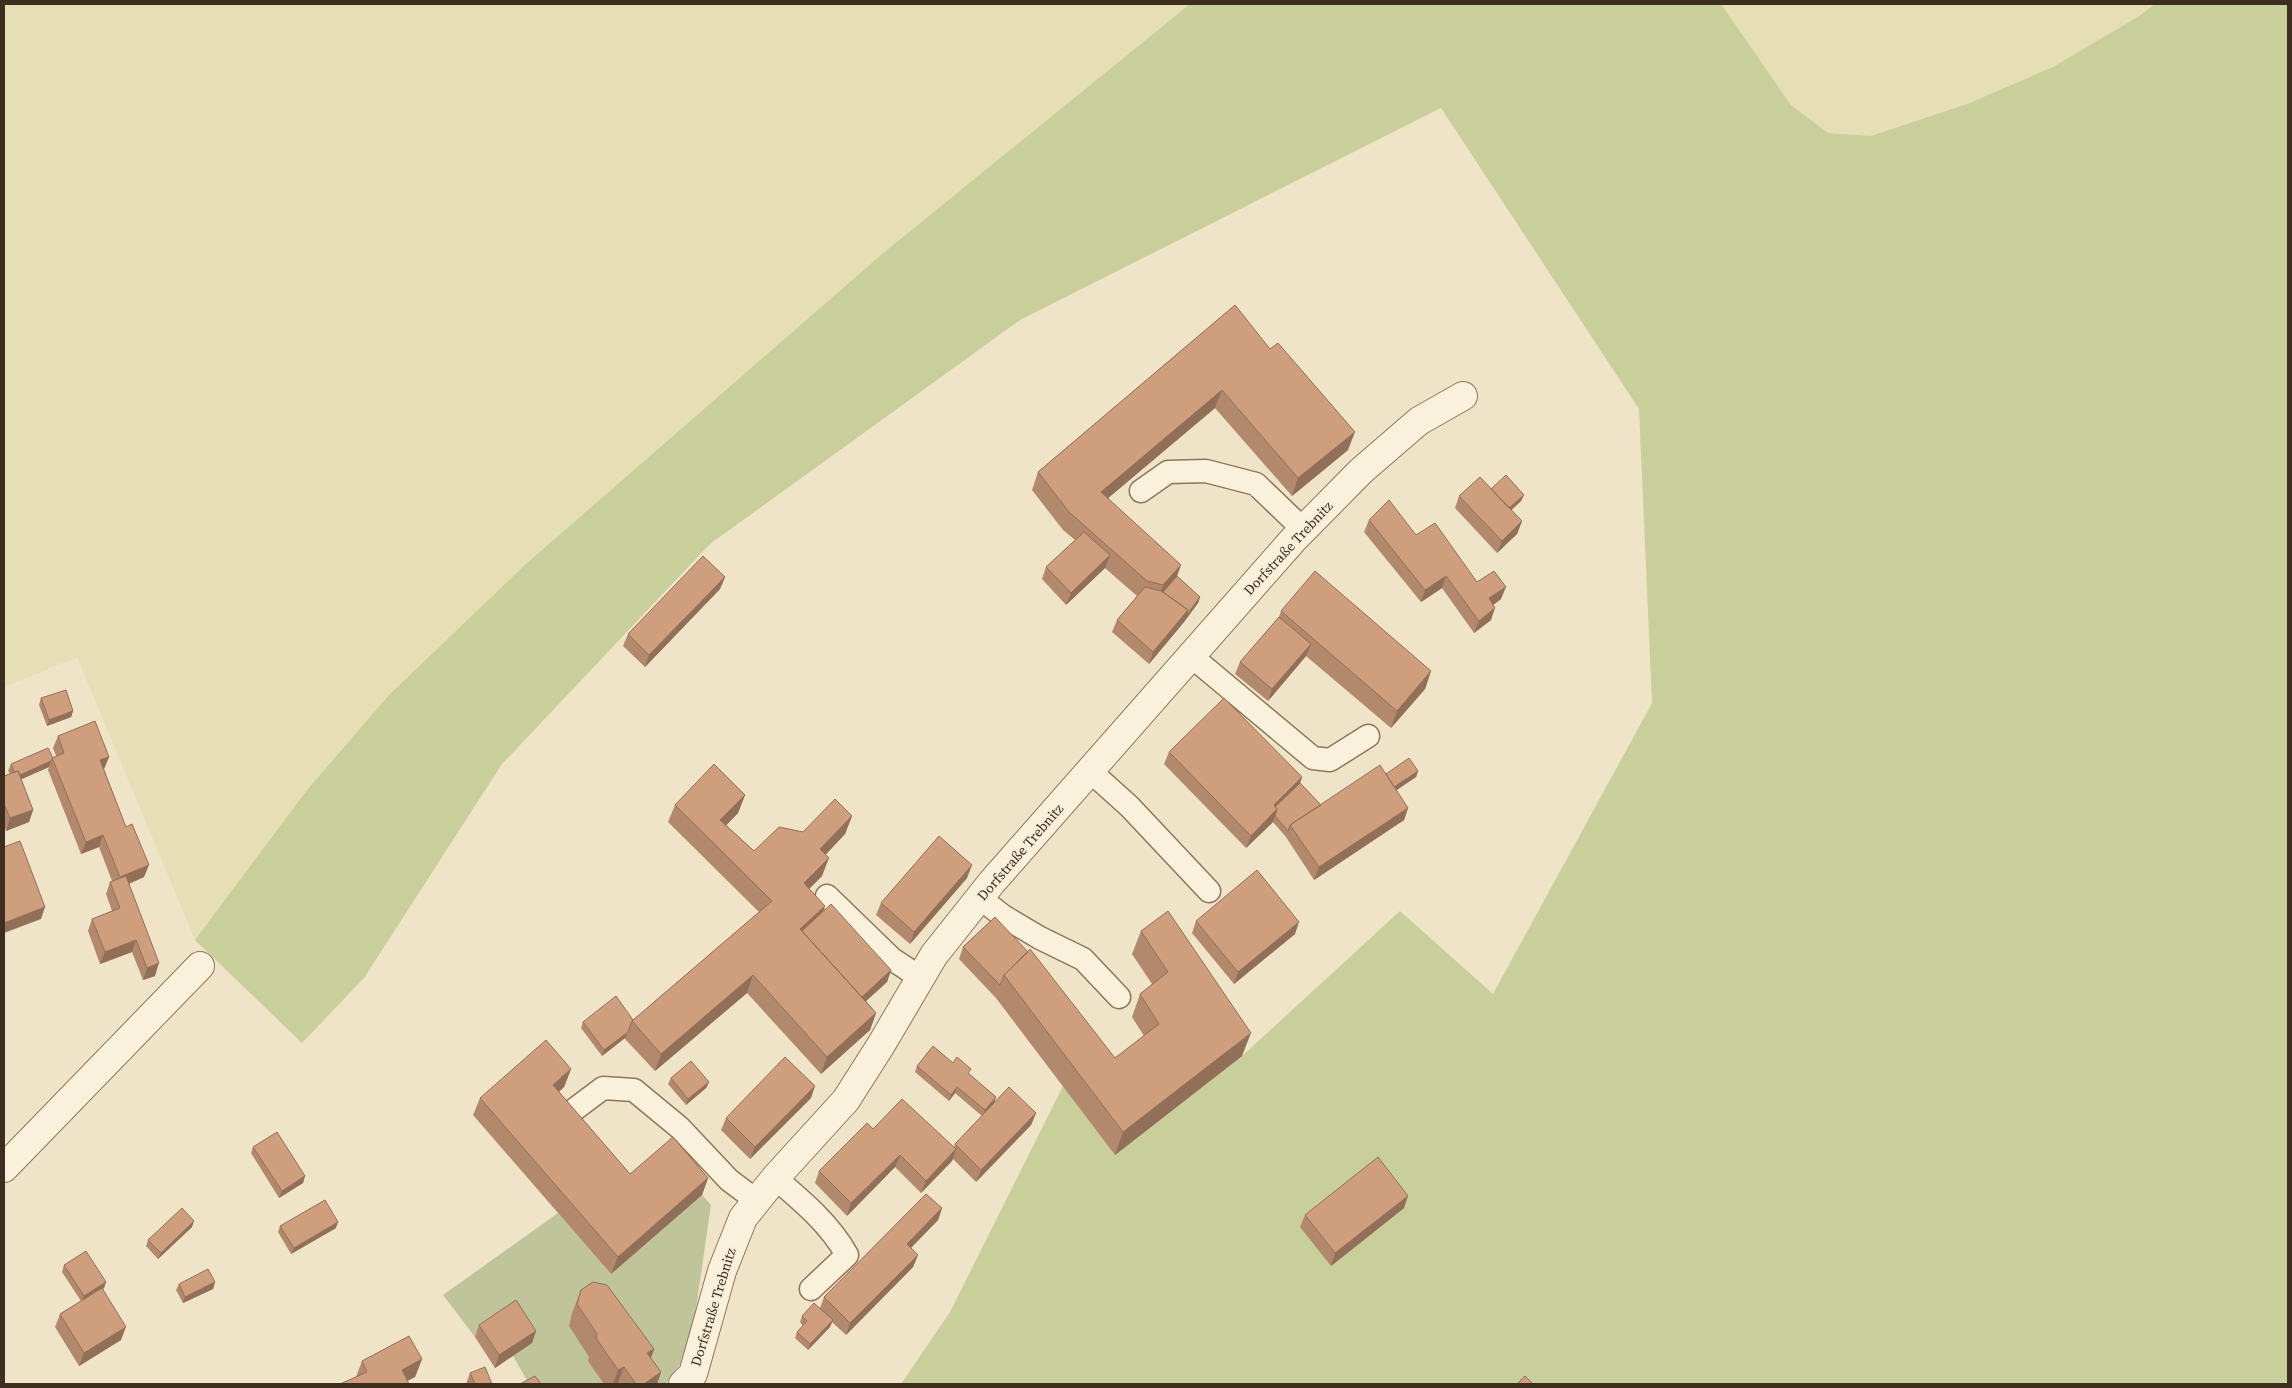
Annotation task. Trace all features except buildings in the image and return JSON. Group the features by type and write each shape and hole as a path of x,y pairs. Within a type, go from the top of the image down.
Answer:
{"street":[{"name":"Dorfstraße Trebnitz","path":"683,1384 693,1374 722,1271 744,1218 774,1178 846,1100 934,955 980,898 1090,771 1304,530 1361,471 1419,421 1463,396"},
{"path":"4,1168 200,966"}],"lane":[{"path":"1141,491 1168,472 1206,470 1256,484 1304,530"},
{"path":"1192,656 1313,758 1330,760 1368,736"},
{"path":"1090,771 1129,806 1209,891"},
{"path":"827,896 892,959 921,978"},
{"path":"980,898 1004,916 1040,938 1083,959 1119,997"},
{"path":"575,1109 603,1088 634,1090 680,1128 729,1180 757,1201"},
{"path":"774,1178 798,1198 837,1238 846,1255 811,1289"}],"shaded area":[{"path":"4,4 1190,4 882,254 527,563 307,790 195,940 77,657 4,687"},
{"path":"1721,4 2155,4 2139,16 2053,67 1967,104 1871,136 1828,133 1791,105"}],"green space":[{"path":"1190,4 1721,4 1791,105 1828,133 1871,136 1967,104 2053,67 2139,16 2155,4 2288,4 2288,1384 901,1384 950,1312 1063,1086 1115,1154 1242,1056 1400,911 1493,994 1652,703 1639,409 1441,108 1020,320 710,544 502,764 364,978 302,1043 195,940 307,790 389,695 527,563 882,254"},
{"path":"702,1195 711,1205 693,1329 686,1356 666,1384 529,1384 513,1356 475,1337 443,1295 558,1213 611,1274"}]}
